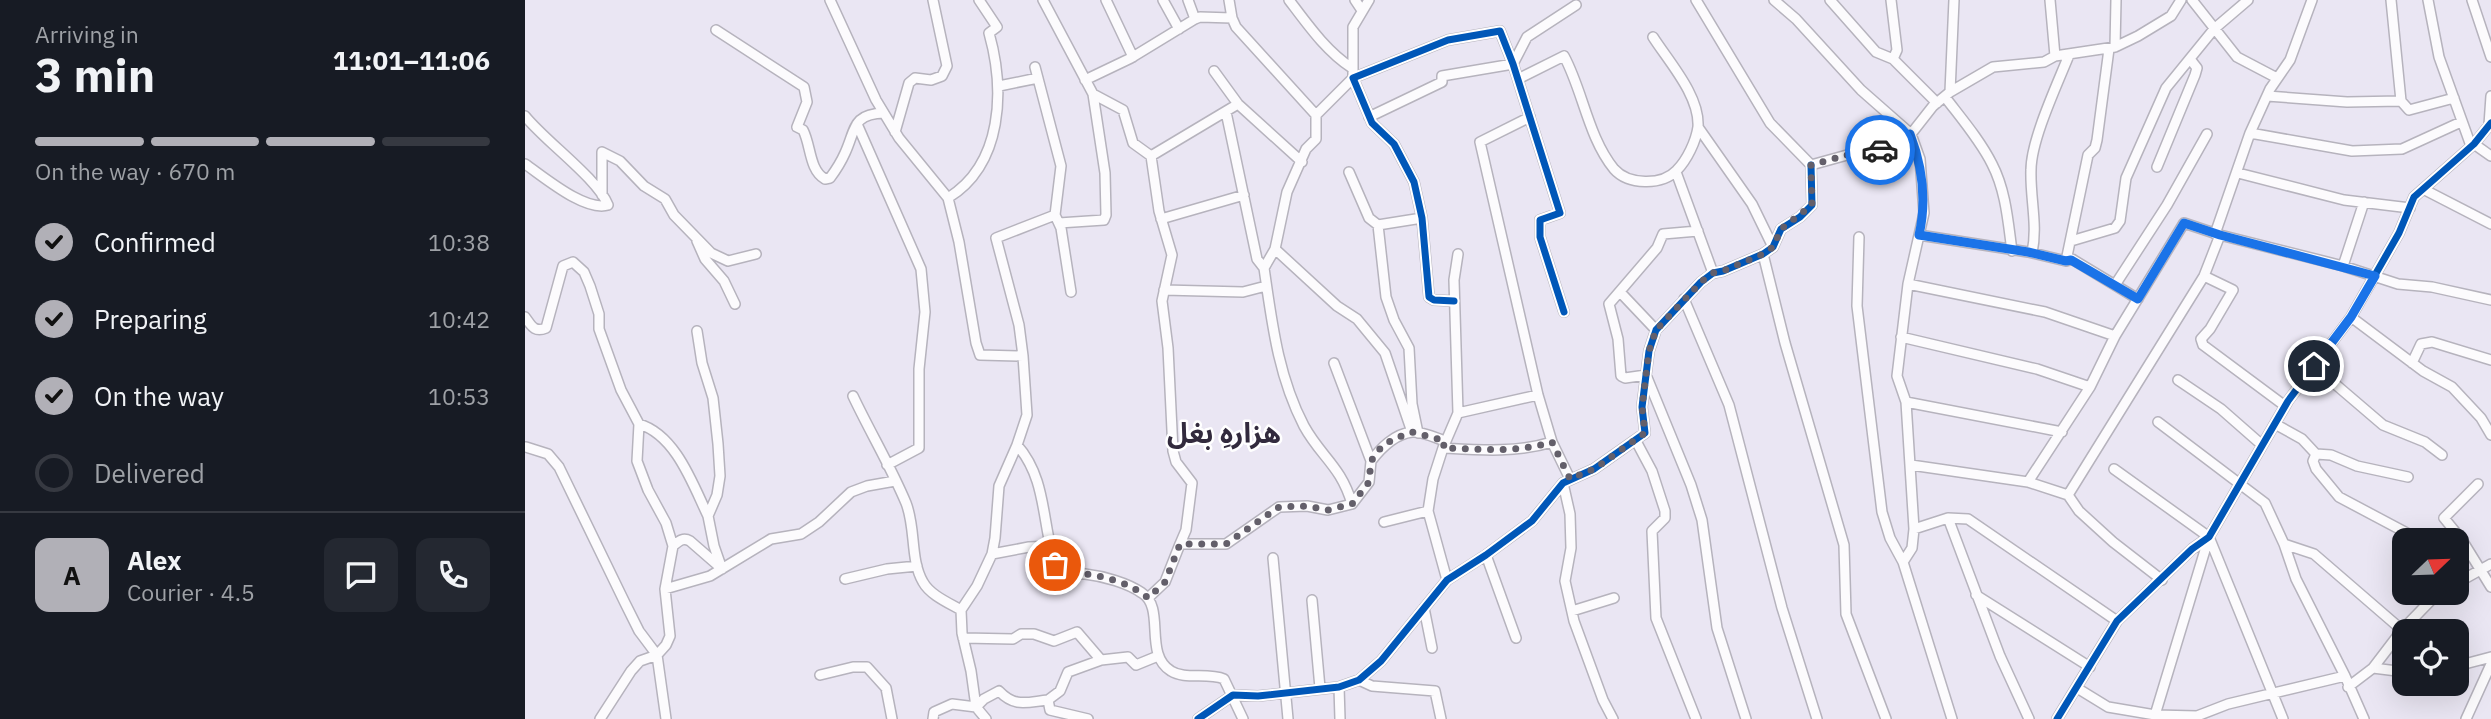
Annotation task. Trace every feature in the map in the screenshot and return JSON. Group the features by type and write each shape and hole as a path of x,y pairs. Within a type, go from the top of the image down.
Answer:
{"street":[{"path":"830,0 895,132 948,198 980,355 1023,356"},
{"path":"895,132 909,83 915,78 931,80 942,76 947,66 933,0"},
{"path":"948,198 964,188 988,156 995,128 999,86 996,57 989,33 997,27 979,0"},
{"path":"986,719 976,708 961,610 977,586 992,554 999,486 1027,415 1019,325 996,238 1057,219 1092,222 1104,220 1106,215 1105,173 1093,94 1043,0"},
{"path":"1106,0 1133,57"},
{"path":"1163,0 1179,29"},
{"path":"1188,0 1195,19"},
{"path":"1229,0 1232,18 1239,31 1315,115 1316,139 1305,149 1302,162 1287,192 1275,249 1263,268"},
{"path":"1289,0 1352,73 1372,123 1394,144 1414,182 1422,218 1429,297 1434,300 1454,301"},
{"path":"1355,0 1361,9"},
{"path":"1352,73 1353,27 1361,9 1369,0"},
{"path":"1198,719 1233,695 1258,696 1339,687 1359,680 1381,661 1447,580 1532,521 1567,481 1594,469 1636,442 1645,433 1642,407 1656,330 1684,299 1713,273 1763,254 1773,247 1781,229 1812,205 1811,165 1770,123 1696,0"},
{"path":"1774,0 1796,19 1861,90 1910,134 1920,159 1924,214 1908,284 1897,376 1906,401 1914,529 1912,548 1903,562"},
{"path":"1830,0 1876,52 1893,59 1944,97 1976,137 1993,166 2007,209 2012,251"},
{"path":"1891,0 1897,50 1893,59"},
{"path":"1944,97 1954,0"},
{"path":"2050,0 2055,56"},
{"path":"2066,261 2088,155 2095,148 2097,140 2112,48 2116,0"},
{"path":"1811,165 1858,152 1883,150 1910,134 1944,97 1993,67 2044,62 2055,56 2112,48 2171,16 2181,0"},
{"path":"2192,0 2237,57 2277,78"},
{"path":"2071,241 2115,228 2120,221 2126,178 2166,88 2214,29 2248,0"},
{"path":"2068,495 2204,276 2250,133 2267,96 2290,60 2312,0"},
{"path":"2391,0 2401,102 2409,110 2454,98"},
{"path":"2428,0 2439,57 2461,122 2472,145 2491,156"},
{"path":"2472,0 2491,57"},
{"path":"1513,64 1527,37 1576,5"},
{"path":"1085,80 1133,57 1195,19 1232,18"},
{"path":"716,30 804,86 807,102 797,127 803,130 807,137 813,164 819,176 825,179 831,178 860,119 870,114 884,113"},
{"path":"1315,115 1352,73 1448,40 1500,31 1560,213 1540,220 1540,237 1564,313"},
{"path":"1653,37 1690,91 1698,127 1752,204 1773,247"},
{"path":"1518,79 1565,55 1595,134 1614,169 1629,181 1665,177 1676,172 1690,152 1698,127"},
{"path":"2032,253 2033,153 2069,55"},
{"path":"2157,167 2195,75 2197,68 2190,59"},
{"path":"1369,117 1442,82 1442,76 1513,64"},
{"path":"1035,67 1061,166 1057,219 1071,292"},
{"path":"1214,71 1238,104 1302,162"},
{"path":"999,86 1038,78"},
{"path":"1093,94 1123,110 1133,143 1151,156 1161,219 1172,255 1161,301 1168,348 1173,451 1176,462 1192,483 1186,530 1165,582 1148,598"},
{"path":"2267,96 2347,102 2401,102"},
{"path":"2155,715 2209,537 2285,406 2351,317 2399,233 2414,197 2472,145 2490,124 2491,96"},
{"path":"1151,156 1238,104"},
{"path":"1226,112 1257,259 1263,268 1276,351 1288,393 1306,429 1339,471 1352,504"},
{"path":"525,116 602,195 608,205 599,208 578,199 525,164"},
{"path":"1530,117 1480,142 1538,395 1567,481 1571,548 1565,581 1572,611 1603,700 1613,719"},
{"path":"2250,133 2352,151 2402,149 2461,122"},
{"path":"857,124 891,206 916,254 921,269 924,296 919,369 919,448 887,466"},
{"path":"2115,285 2167,205 2207,134"},
{"path":"602,195 602,152 609,153 620,161 644,186 665,199 674,215 720,259 728,261 756,254"},
{"path":"1349,172 1369,218 1378,225 1386,297 1394,320 1409,348 1415,432"},
{"path":"1676,172 1713,273"},
{"path":"2238,173 2333,197 2410,208"},
{"path":"2423,189 2491,224"},
{"path":"1161,219 1244,195"},
{"path":"2343,266 2364,202"},
{"path":"1378,225 1422,218"},
{"path":"2028,482 2090,387 2115,336 2184,223 2343,266 2398,284 2432,287 2491,300"},
{"path":"1646,375 1625,378 1621,376 1618,339 1609,303 1657,248 1664,234 1698,232"},
{"path":"1919,235 2071,260 2138,299"},
{"path":"695,236 705,259 724,281 736,304"},
{"path":"1859,237 1857,306 1882,512 1890,538 1903,562 1951,719"},
{"path":"1275,249 1337,306 1357,318 1385,353 1415,432"},
{"path":"1447,580 1428,511 1433,479 1444,444 1458,413 1454,301 1458,254"},
{"path":"1763,254 1785,343 1845,545 1846,614 1886,719"},
{"path":"525,317 533,329 540,331 546,328 563,266 573,262 584,272 599,314 599,330 621,390 639,424 637,461 648,490 666,523 673,546 665,589 670,635 666,645 657,655 641,661 631,671 600,719"},
{"path":"2204,276 2233,290 2201,339 2203,345 2285,406"},
{"path":"1908,284 2046,312 2115,336"},
{"path":"1164,290 1243,292 1266,286"},
{"path":"1621,292 1656,330"},
{"path":"1684,299 1729,405 1782,608 1817,719"},
{"path":"2351,317 2411,362 2452,387 2481,418 2491,435"},
{"path":"697,331 702,363 713,398 719,465 717,495 708,516"},
{"path":"1901,337 2037,369 2090,387"},
{"path":"2411,362 2421,344 2432,342 2491,360"},
{"path":"1180,544 1226,544 1279,507 1307,506 1328,510 1352,504 1369,482 1371,461 1334,363"},
{"path":"2314,366 2383,425 2425,442 2442,455"},
{"path":"1646,375 1691,485 1702,520 1717,628 1746,719"},
{"path":"2178,380 2221,410 2262,445"},
{"path":"1458,413 1538,395"},
{"path":"853,396 907,505 917,566 924,585 961,610"},
{"path":"1906,401 2061,432"},
{"path":"2158,422 2265,503 2284,544 2296,579 2364,719"},
{"path":"639,424 650,427 667,442 690,475 708,516 713,546 722,569"},
{"path":"2275,424 2302,439 2316,454 2331,455 2357,466 2408,477"},
{"path":"1371,461 1382,446 1415,432 1444,444 1502,450 1552,442"},
{"path":"1636,442 1652,471 1665,511 1665,518 1652,531 1656,618 1696,719"},
{"path":"1017,445 1029,459 1044,501 1058,572 1105,578 1141,592 1152,606 1161,662 1172,672 1215,675 1224,679 1243,719"},
{"path":"526,447 548,454 559,467 639,631 657,655 666,719"},
{"path":"2316,454 2313,461 2316,469 2339,497 2397,528"},
{"path":"1911,465 2028,482 2068,495 2079,511 2113,542 2162,580"},
{"path":"2114,468 2209,537 2283,719"},
{"path":"665,589 710,576 771,539 801,534 819,522 851,492 895,481"},
{"path":"2478,484 2444,518 2462,540 2491,587"},
{"path":"1384,522 1428,511"},
{"path":"1914,529 1948,518 1968,519 2117,621"},
{"path":"1948,518 1976,595 2029,719"},
{"path":"2057,719 2117,621 2192,549 2209,537"},
{"path":"673,546 686,539 722,569"},
{"path":"2284,544 2313,554 2392,621"},
{"path":"992,554 1029,547 1051,547"},
{"path":"1486,555 1516,638"},
{"path":"1273,558 1288,719"},
{"path":"2469,576 2491,564"},
{"path":"845,579 887,569 917,566"},
{"path":"1976,595 2090,667"},
{"path":"1572,611 1614,598"},
{"path":"1312,600 1320,688"},
{"path":"2413,619 2425,606"},
{"path":"1424,608 1431,648"},
{"path":"964,638 1013,639 1021,634 1034,634 1054,641 1077,632 1101,660"},
{"path":"2348,687 2373,668 2392,643"},
{"path":"976,708 984,699 999,691 1007,699 1017,703 1048,700 1060,691 1068,672 1101,660 1128,657 1136,665 1158,656"},
{"path":"2469,663 2491,657"},
{"path":"2466,719 2491,664"},
{"path":"820,675 853,667 867,667 886,688 892,719"},
{"path":"2373,668 2392,670"},
{"path":"2077,688 2108,707 2155,715 2198,718 2228,704 2345,677"},
{"path":"1359,680 1372,686 1435,691 1440,719"},
{"path":"1339,687 1340,719"},
{"path":"1048,700 1050,710 1088,719"},
{"path":"933,719 934,712 951,704 976,708"},
{"path":"2108,707 2113,719"}],"cycle path":[{"path":"1454,301 1434,300 1429,297 1422,218 1414,182 1394,144 1372,123 1353,78 1448,40 1500,31 1560,213 1540,220 1540,237 1564,312"},
{"path":"2057,719 2117,621 2192,549 2209,537 2288,401 2351,317 2399,233 2414,197 2474,144 2491,123"},
{"path":"1198,719 1233,695 1258,696 1339,687 1359,680 1381,661 1447,580 1532,521 1563,483 1594,469 1645,433 1642,407 1649,351 1656,330 1701,282 1713,273 1763,254 1773,247 1781,229 1800,217 1812,205 1811,165"}],"way so far":[{"path":"1055,565 1058,572 1105,578 1141,592 1148,598 1165,582 1180,544 1226,544 1279,507 1307,506 1328,510 1352,504 1369,482 1371,461 1382,446 1412,432 1445,441 1443,448 1502,450 1552,442 1570,479 1594,469 1636,442 1645,433 1642,407 1649,351 1656,330 1684,299 1713,273 1763,254 1773,247 1781,229 1800,217 1812,205 1811,165 1858,152 1880,150"}],"district":[{"name":"هزارهِ بغل","path":"1224,433"}],"route":[{"path":"1880,150 1894,145 1910,134 1920,159 1924,191 1924,214 1919,235 2071,260 2138,299 2184,223 2375,276 2351,317 2314,366"}]}
